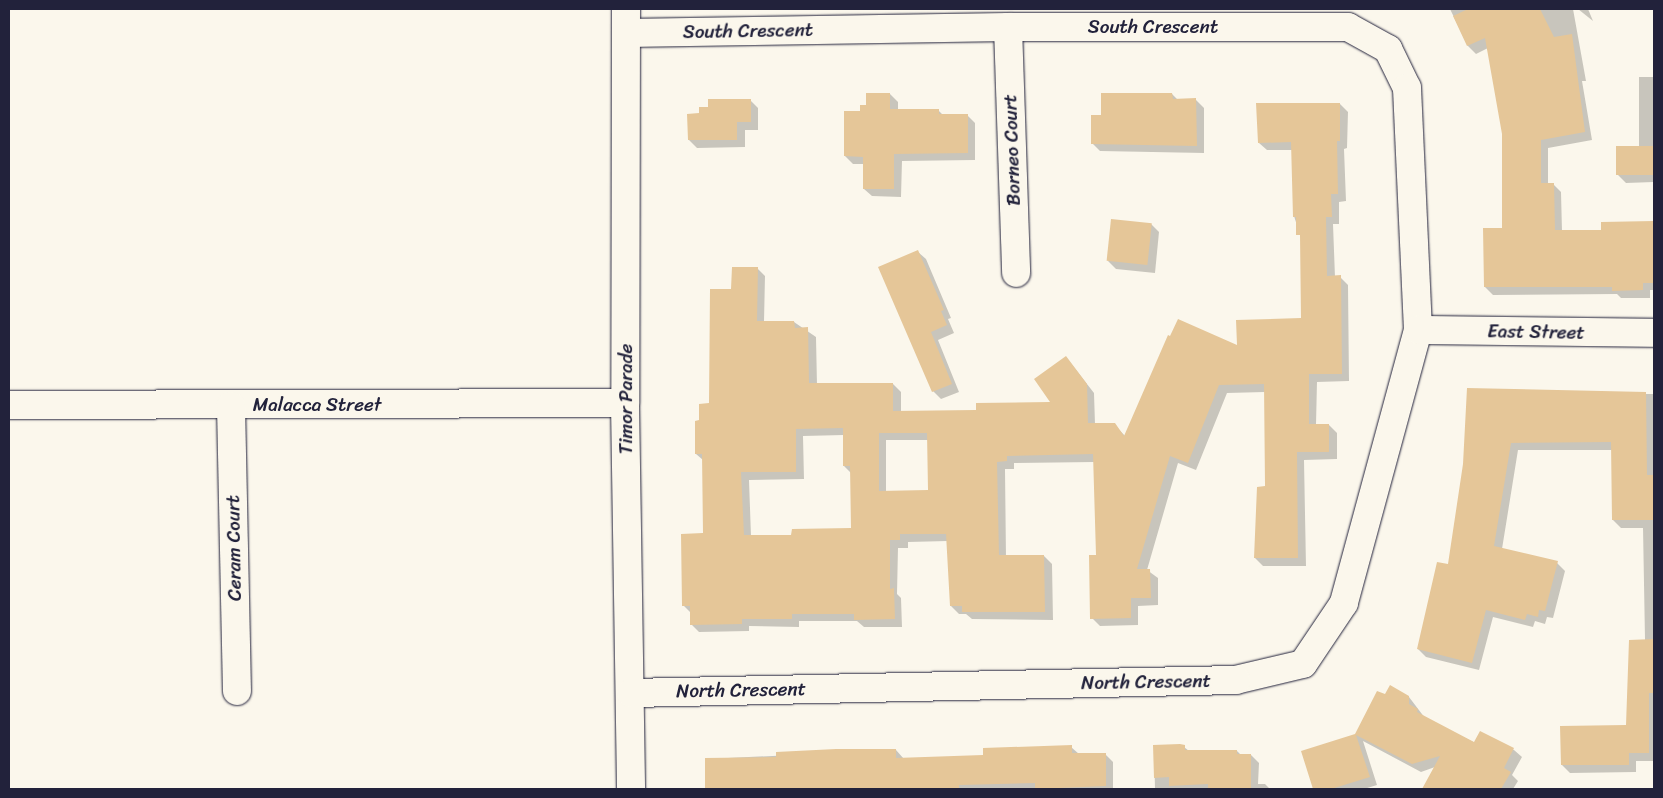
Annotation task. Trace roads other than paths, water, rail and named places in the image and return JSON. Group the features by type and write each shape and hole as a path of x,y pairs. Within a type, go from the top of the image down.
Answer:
{"street":[{"name":"South Crescent","path":"626,21 1008,27 1348,27 1388,50 1406,88 1418,330"},
{"name":"Timor Parade","path":"626,21 625,404 631,789"},
{"name":"Borneo Court","path":"1008,27 1016,273"},
{"name":"East Street","path":"1418,330 1654,334"},
{"name":"North Crescent","path":"631,693 1236,680 1303,664 1344,603 1418,330"},
{"name":"Malacca Street","path":"9,405 625,404"},
{"name":"Ceram Court","path":"231,406 237,691"}]}
